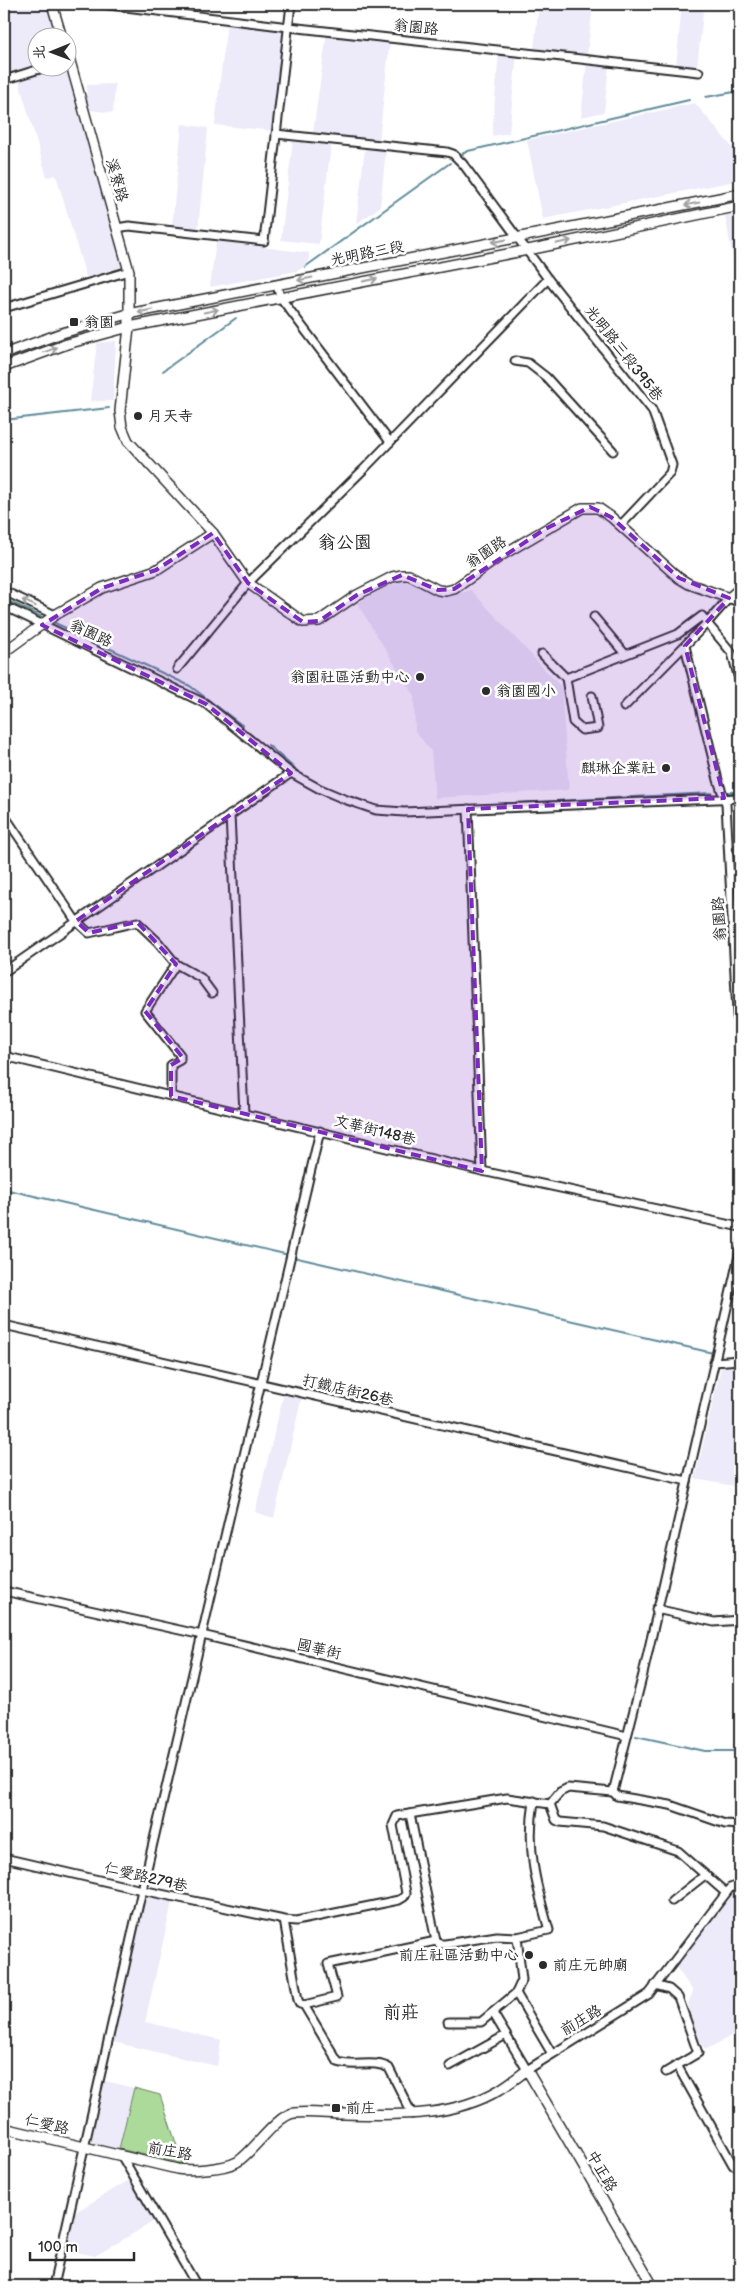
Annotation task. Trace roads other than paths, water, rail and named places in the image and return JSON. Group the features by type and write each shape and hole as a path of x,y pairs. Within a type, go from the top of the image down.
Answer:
{"street":[{"path":"52,4 59,28"},
{"name":"翁園路","path":"101,4 289,27 699,72"},
{"path":"117,228 130,226 264,241 291,4"},
{"path":"4,80 28,73"},
{"name":"溪寮路","path":"74,78 129,271 129,327"},
{"path":"276,134 453,154 463,164 528,250"},
{"name":"光明路三段","path":"4,354 62,333 128,314 740,194"},
{"name":"光明路三段","path":"4,367 67,344 129,327 528,250 740,206"},
{"name":"光明路三段395巷","path":"528,250 548,279 652,410 672,465 670,473 621,525"},
{"path":"4,308 129,271"},
{"path":"177,669 248,583 390,442 548,279"},
{"path":"277,285 280,297 390,442"},
{"name":"翁園路","path":"129,327 120,411 128,441 213,533 248,583 303,622 319,622 356,595 402,575 409,575 438,590 454,589 502,556 582,508 598,508 621,525 678,578 740,603"},
{"path":"515,361 528,363 546,377 613,451"},
{"name":"翁園路","path":"213,533 156,570 102,588 55,615 42,625 206,704 291,773 344,799 376,810 404,812 740,798"},
{"path":"624,708 740,588"},
{"path":"4,591 55,615"},
{"path":"4,606 42,625 4,652"},
{"path":"566,678 678,634 702,616 732,653 740,684"},
{"path":"594,617 625,654"},
{"name":"翁園路","path":"685,646 726,804 740,1069"},
{"path":"542,654 566,678 573,722 582,730 598,728 592,696"},
{"path":"4,972 291,773"},
{"path":"468,809 482,1171"},
{"path":"4,815 76,921 89,934 137,922 158,942 176,964 201,978 212,993"},
{"path":"230,815 244,1114"},
{"path":"171,1096 169,1071 171,1065 180,1060 180,1055 145,1011 176,964"},
{"name":"文華街148巷","path":"4,1056 482,1171 740,1227"},
{"path":"53,2286 142,1890 320,1131"},
{"path":"613,1792 740,1250"},
{"name":"打鐵店街26巷","path":"4,1325 687,1481"},
{"path":"714,1362 740,1360"},
{"name":"國華街","path":"4,1591 202,1635 627,1736"},
{"path":"656,1609 714,1622 740,1620"},
{"path":"550,1804 560,1792 568,1788 613,1792 617,1796 670,1805 725,1824 740,1826"},
{"path":"534,1801 530,1841 531,1862 549,1930 517,1937 497,1936 439,1944 436,1940 410,1814 507,1798 534,1801 550,1804"},
{"path":"550,1804 556,1820 560,1822 604,1826 678,1851 726,1893"},
{"name":"仁愛路279巷","path":"4,1858 142,1890 296,1921 400,1900 404,1897 406,1893 393,1825 397,1816 410,1814"},
{"path":"672,1901 705,1875"},
{"name":"前庄路","path":"85,2147 177,2169 204,2169 236,2162 257,2145 269,2130 293,2113 412,2114 448,2110 472,2102 499,2090 527,2070 648,1994 726,1893 739,1883"},
{"path":"284,1920 298,2000 300,2004 304,2005 338,2062 344,2064 382,2065 389,2068 412,2114"},
{"path":"448,2022 481,2022 516,1994 522,1980 517,1937"},
{"path":"304,2005 337,1997 328,1964 436,1940"},
{"path":"655,1985 669,1989 678,1996 698,2052 666,2072"},
{"path":"516,1994 552,2054"},
{"path":"493,2013 527,2070"},
{"path":"450,2066 506,2035"},
{"path":"677,2065 733,2165"},
{"name":"中正路","path":"527,2070 653,2286"},
{"name":"仁愛路","path":"4,2128 85,2147"},
{"path":"121,2155 197,2286"}],"waterway":[{"path":"706,97 740,91"},
{"path":"460,155 468,151 689,100"},
{"path":"305,267 450,163"},
{"path":"163,371 236,318"},
{"path":"4,420 109,408"},
{"path":"4,599 42,617"},
{"path":"55,623 190,686 243,726"},
{"path":"268,745 303,776"},
{"path":"727,792 740,792"},
{"path":"422,808 711,793"},
{"path":"4,1189 289,1255"},
{"path":"718,1332 740,1233"},
{"path":"293,1257 714,1352"},
{"path":"636,1736 705,1751 740,1751"}],"place":[{"name":"翁園","path":"74,322"},
{"name":"月天寺","path":"138,416"},
{"name":"翁園社區活動中心","path":"420,677"},
{"name":"翁園國小","path":"486,691"},
{"name":"麒琳企業社","path":"666,768"},
{"name":"前庄社區活動中心","path":"529,1955"},
{"name":"前庄元帥廟","path":"543,1965"},
{"name":"前庄","path":"336,2108"}],"district":[{"name":"翁公園","path":"345,542"},
{"name":"前莊","path":"401,2012"}]}
